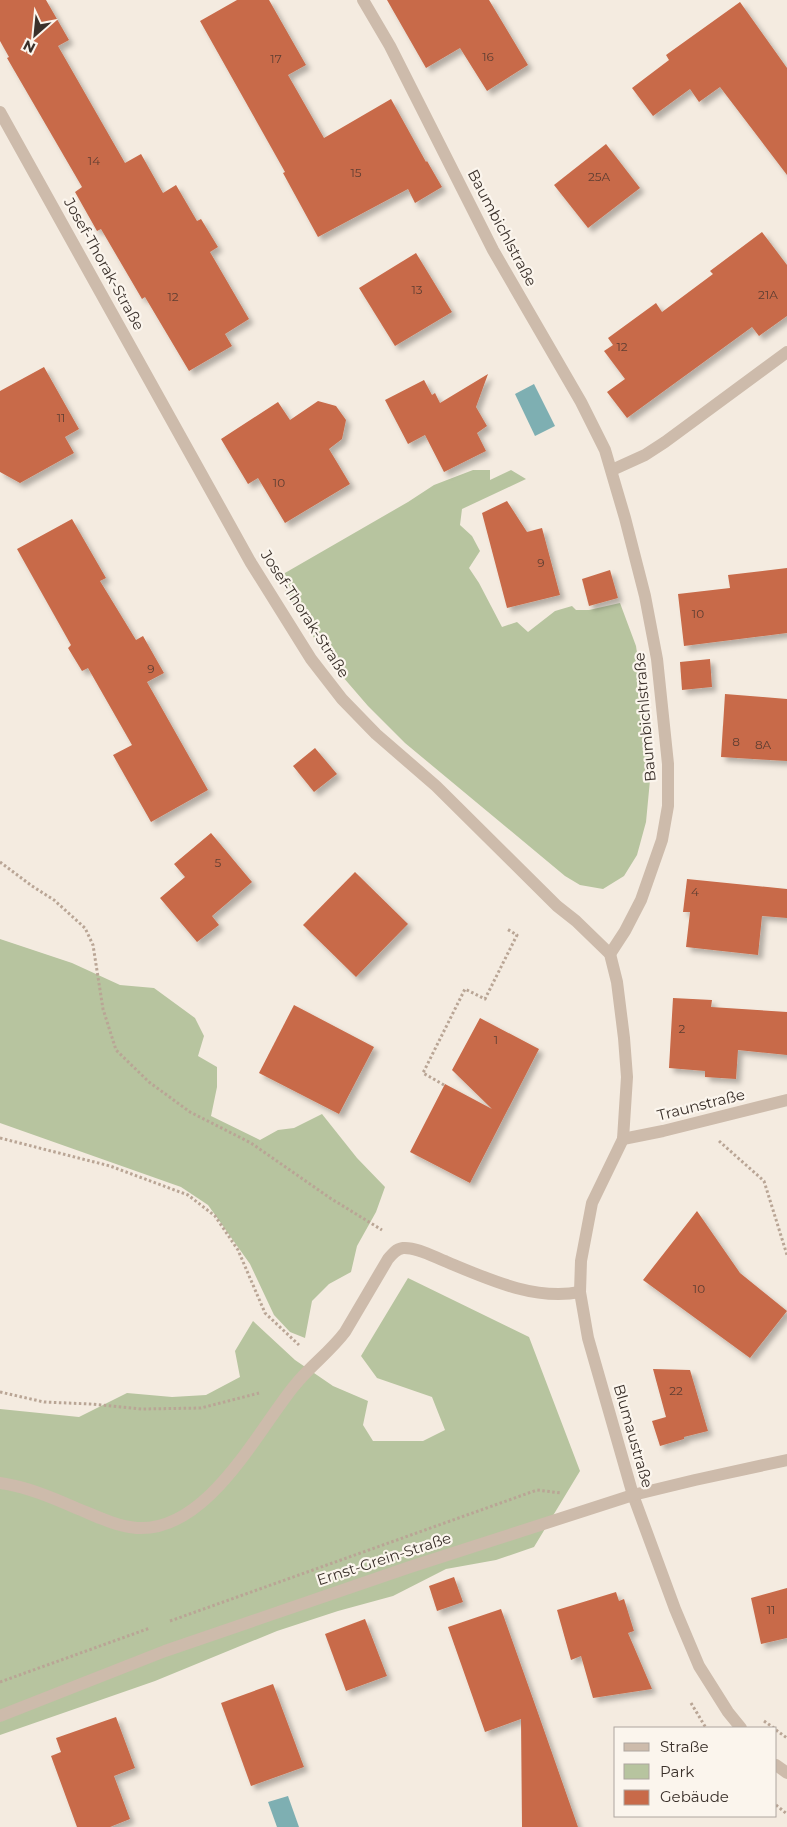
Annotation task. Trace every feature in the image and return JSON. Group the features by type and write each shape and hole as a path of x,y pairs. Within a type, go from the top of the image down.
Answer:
{"street":[{"name":"Baumbichlstraße","path":"363,0 390,46 493,250 581,402 605,450 645,596 657,659 668,764 668,806 662,840 641,900 625,931 610,954"},
{"name":"Josef-Thorak-Straße","path":"0,112 251,563 328,682 376,734 436,786 556,906 576,921 610,954"},
{"path":"612,470 645,455 665,442 787,352"},
{"path":"610,954 617,982 627,1077 623,1139"},
{"name":"Traunstraße","path":"623,1139 787,1100"},
{"name":"Blumaustraße","path":"623,1139 592,1203 581,1261 580,1292 588,1338 633,1495 675,1609 699,1666 728,1712 740,1727"},
{"path":"0,1483 37,1492 123,1526 138,1528 166,1523 193,1509 224,1480 252,1447 295,1385 345,1332 388,1259 396,1250 407,1248 422,1252 492,1280 539,1292 568,1294 580,1292"},
{"name":"Ernst-Grein-Straße","path":"0,1716 166,1651 410,1567 633,1495 787,1460"},
{"path":"777,1765 787,1773"}],"path":[{"path":"0,862 54,900 85,928 93,945 103,1009 116,1050 149,1082 190,1112 251,1143 330,1198 384,1232 396,1250"},
{"path":"444,1085 423,1074 465,989 485,999 517,935 507,928"},
{"path":"698,1122 764,1181 787,1255"},
{"path":"0,1138 110,1166 188,1195 215,1216 238,1250 265,1313 319,1361"},
{"path":"0,1392 44,1402 142,1410 201,1408 272,1388 287,1396"},
{"path":"167,1622 537,1490 560,1492 570,1498 579,1513"},
{"path":"0,1682 157,1626"}],"green space":[{"path":"473,470 490,470 490,480 511,470 526,479 462,509 460,525 472,536 480,551 469,568 502,627 517,622 528,632 555,611 572,606 576,610 589,610 620,603 636,646 649,735 650,780 646,822 637,855 624,876 603,889 580,885 565,876 405,743 368,706 330,662 301,618 278,577 434,485"},
{"path":"0,939 72,963 120,985 154,988 195,1018 204,1036 198,1056 217,1067 217,1087 211,1116 260,1140 278,1130 294,1128 322,1114 357,1158 385,1187 376,1212 357,1246 351,1272 329,1284 312,1301 305,1338 290,1332 274,1315 250,1264 208,1205 181,1187 0,1123"},
{"path":"408,1278 529,1337 580,1471 534,1547 496,1560 446,1569 393,1596 338,1611 277,1631 155,1681 0,1735 0,1409 79,1417 127,1393 172,1397 206,1395 240,1377 235,1351 253,1321 295,1360 333,1386 368,1401 363,1425 373,1441 423,1441 445,1430 432,1397 377,1378 361,1356"}],"water":[{"path":"534,384 555,426 535,436 515,394"},
{"path":"288,1796 299,1827 277,1827 268,1802"}],"building":[{"path":"0,0 46,0 69,40 58,46 125,163 141,154 163,193 176,185 197,221 201,219 218,247 210,252 249,319 225,334 232,346 189,371 145,297 142,299 101,229 97,231 75,192 82,187 7,58 9,57 0,41"},
{"path":"237,0 269,0 306,65 288,75 324,138 391,99 442,187 415,203 408,189 318,237 283,173 285,172 200,21"},
{"path":"387,0 489,0 528,65 487,91 460,48 426,68"},
{"path":"740,2 787,68 787,175 720,87 699,102 690,89 653,116 632,88 669,60 666,55"},
{"path":"606,144 640,188 588,228 554,185"},
{"path":"762,232 787,265 787,316 759,336 752,327 627,418 607,392 625,379 604,351 613,345 608,338 656,303 662,312 713,274 710,271"},
{"path":"416,253 452,312 395,346 359,288"},
{"path":"44,367 79,429 65,437 74,453 20,483 0,472 0,391"},
{"path":"488,374 476,407 487,426 477,433 486,451 444,472 425,435 408,444 385,400 424,380 432,395 435,393 440,403"},
{"path":"318,401 336,406 346,420 342,439 329,449 350,484 285,523 258,478 248,484 221,439 278,402 290,420"},
{"path":"507,501 527,532 542,528 560,595 507,608 482,513"},
{"path":"72,519 106,578 100,581 136,640 143,636 164,673 147,682 208,790 151,822 113,755 132,745 88,668 82,671 68,648 71,645 17,549"},
{"path":"787,568 787,633 684,646 678,594 730,588 728,575"},
{"path":"610,570 618,598 589,606 582,579"},
{"path":"710,659 712,687 682,690 680,662"},
{"path":"725,694 787,699 787,761 721,757"},
{"path":"315,748 337,774 314,792 293,766"},
{"path":"211,833 252,882 212,916 219,925 197,942 160,898 185,877 174,864"},
{"path":"355,872 408,924 356,977 303,925"},
{"path":"687,879 787,889 787,918 762,916 758,955 686,947 690,912 683,912"},
{"path":"673,998 712,1000 711,1007 787,1012 787,1055 738,1050 736,1079 705,1077 705,1071 669,1068"},
{"path":"294,1005 374,1047 339,1114 259,1073"},
{"path":"480,1018 539,1049 470,1183 410,1152 445,1084 492,1109 452,1070"},
{"path":"697,1211 740,1273 787,1311 750,1358 643,1280"},
{"path":"653,1369 690,1370 708,1431 660,1446 652,1421 666,1417"},
{"path":"454,1577 463,1602 437,1611 429,1586"},
{"path":"787,1588 787,1638 761,1644 751,1598"},
{"path":"616,1592 619,1601 624,1599 634,1631 628,1633 652,1689 593,1698 581,1656 571,1660 557,1610"},
{"path":"501,1609 578,1827 522,1827 521,1719 485,1732 448,1627"},
{"path":"365,1619 387,1676 346,1691 325,1634"},
{"path":"273,1684 304,1767 251,1786 221,1703"},
{"path":"116,1717 135,1768 114,1776 130,1819 110,1827 77,1827 51,1756 61,1752 56,1738"}]}
